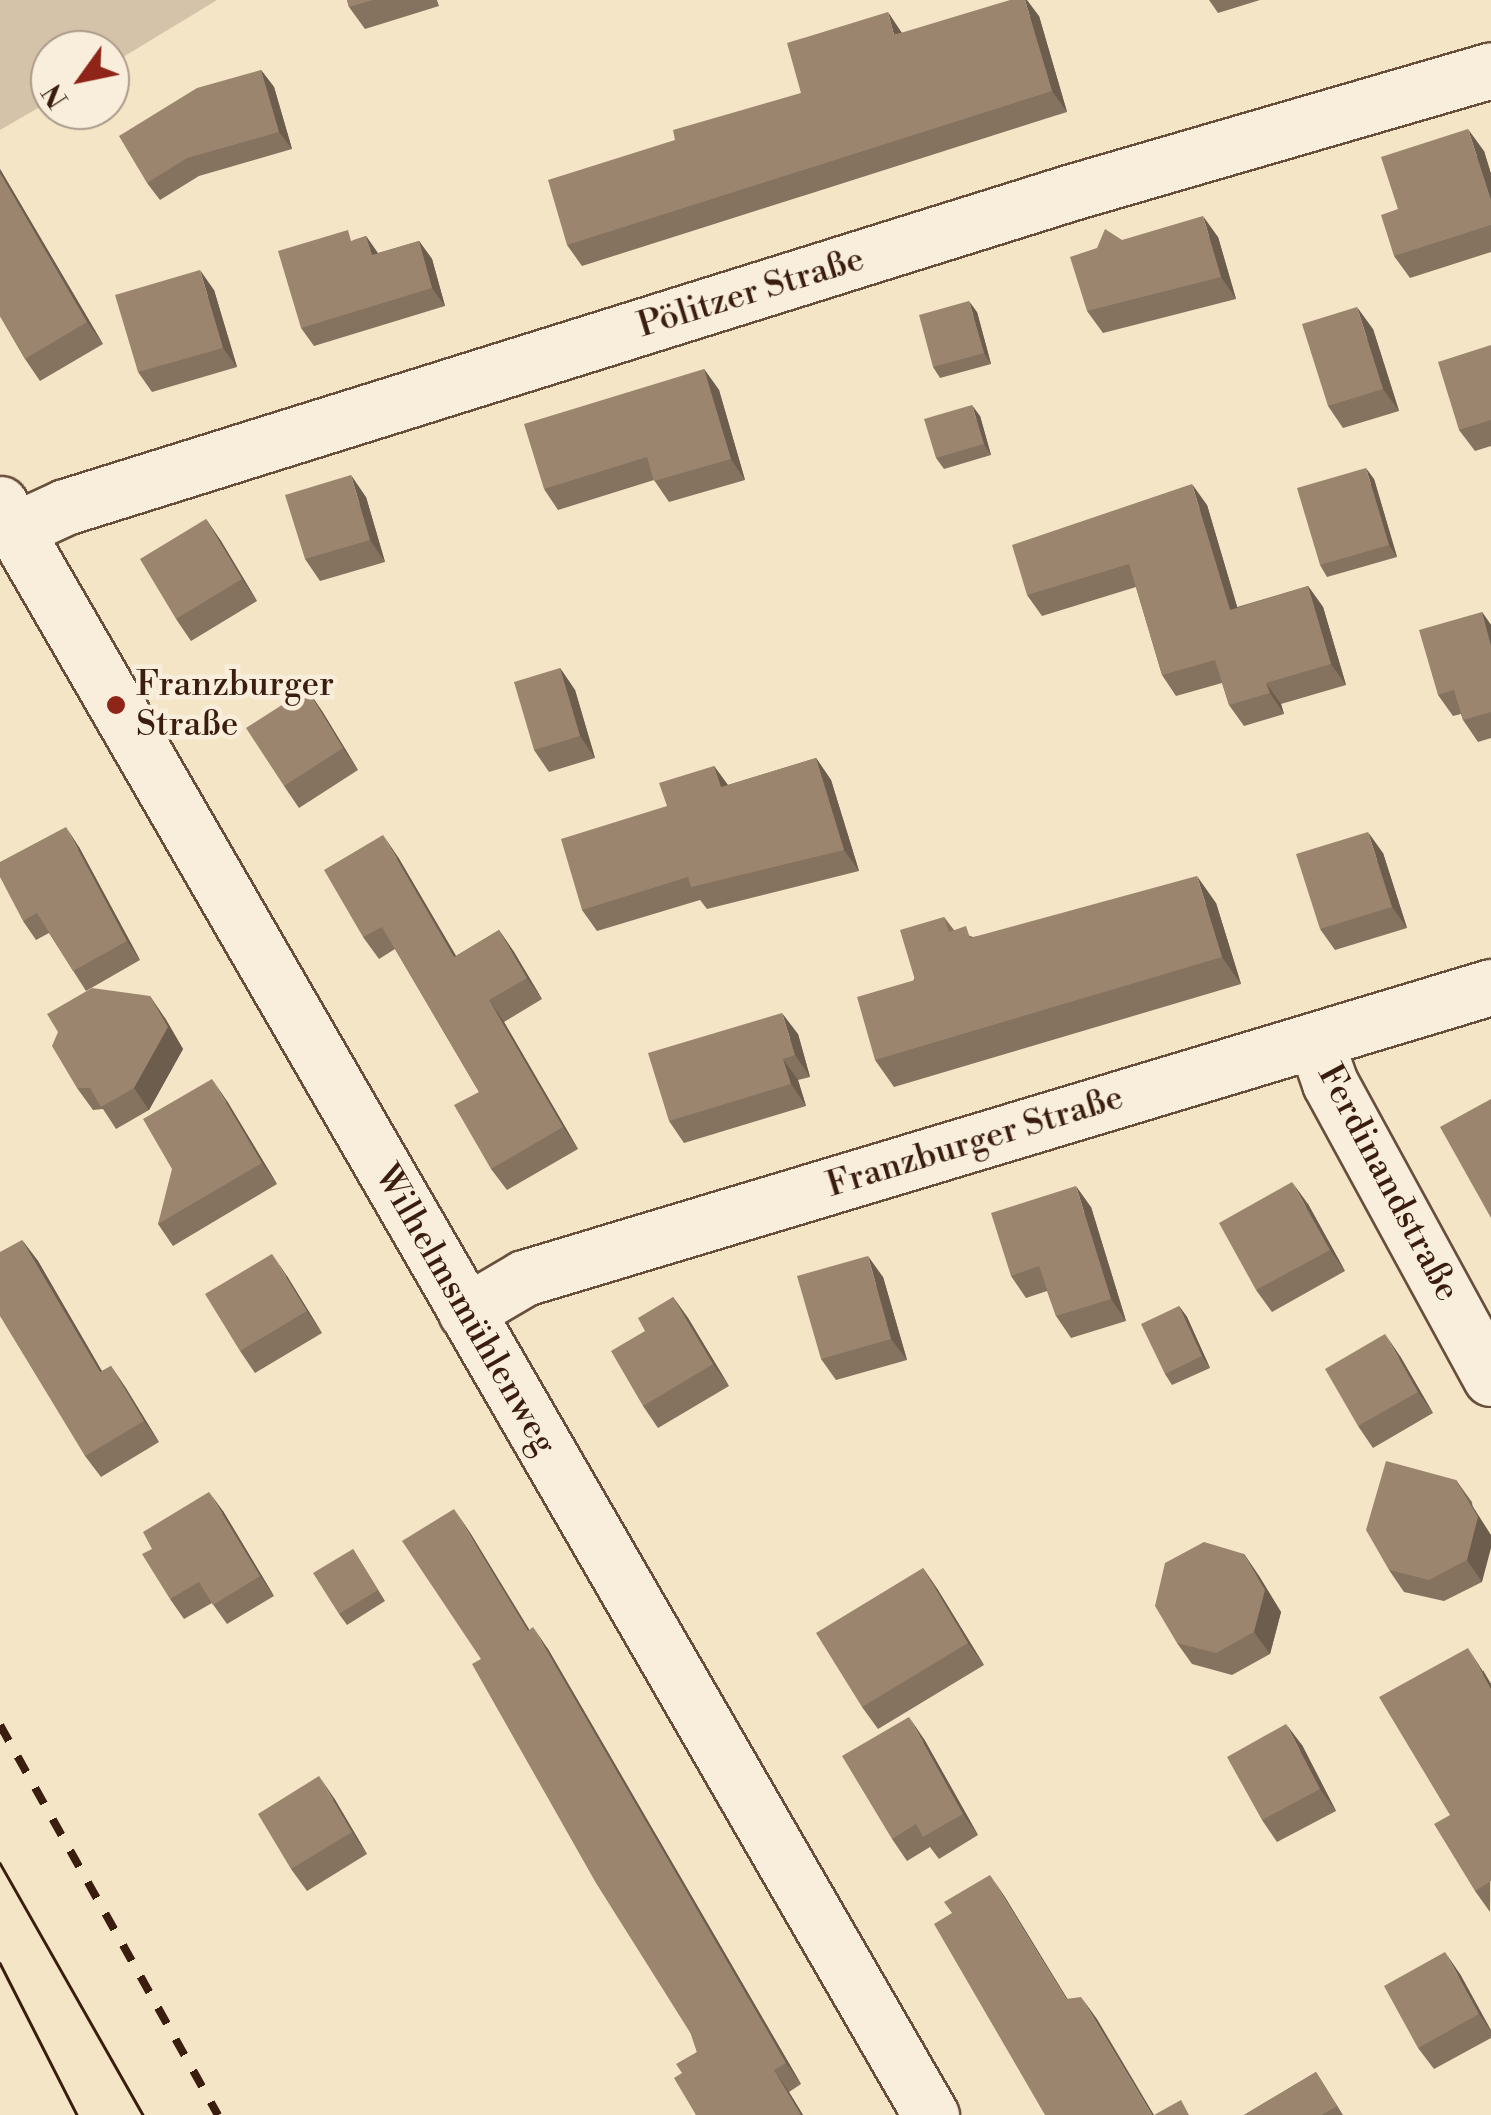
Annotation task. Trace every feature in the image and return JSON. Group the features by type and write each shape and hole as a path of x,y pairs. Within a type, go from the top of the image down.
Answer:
{"street":[{"name":"Pölitzer Straße","path":"8,517 65,507 1015,210 1491,70"},
{"name":"Wilhelmsmühlenweg","path":"8,517 931,2115"},
{"name":"Franzburger Straße","path":"466,1312 524,1278 1491,988"},
{"name":"Ferdinandstraße","path":"1315,1040 1330,1083 1491,1378"}],"shaded area":[{"path":"0,0 217,0 130,53 130,30 30,30 30,113 0,130"}],"building":[{"path":"347,0 373,0 349,7"},
{"path":"1010,0 1025,0 1052,91 567,245 548,180 675,140 673,130 801,93 787,43 888,12 894,35"},
{"path":"261,70 279,132 187,158 147,183 119,136 197,88"},
{"path":"1468,129 1491,200 1491,225 1394,256 1381,215 1398,209 1381,157"},
{"path":"0,173 87,322 25,359 0,316"},
{"path":"1203,216 1221,277 1087,311 1070,257 1097,248 1105,229 1122,240"},
{"path":"348,230 351,241 366,236 372,255 419,241 432,288 301,328 278,251"},
{"path":"200,270 223,348 138,372 115,295"},
{"path":"969,301 984,353 933,367 919,315"},
{"path":"1357,307 1383,389 1328,406 1302,324"},
{"path":"1491,345 1491,420 1459,430 1438,362"},
{"path":"704,369 731,459 654,481 647,457 544,489 524,424"},
{"path":"972,405 984,444 936,458 924,419"},
{"path":"1366,468 1389,545 1320,565 1297,488"},
{"path":"351,475 370,540 305,559 285,495"},
{"path":"1192,484 1230,610 1308,586 1331,664 1266,683 1270,693 1229,705 1215,660 1162,675 1129,564 1027,595 1012,545"},
{"path":"206,519 242,579 176,619 140,559"},
{"path":"1482,612 1491,646 1491,712 1463,720 1454,690 1438,695 1419,630"},
{"path":"560,668 580,736 534,750 514,682"},
{"path":"307,689 343,748 284,786 246,728"},
{"path":"816,758 844,850 691,887 688,877 582,910 561,839 667,806 659,783 714,766 721,787"},
{"path":"66,827 127,941 73,971 37,913 23,921 0,877 0,862"},
{"path":"1368,832 1392,907 1320,929 1296,854"},
{"path":"383,835 454,957 499,930 527,978 489,1000 563,1127 491,1169 454,1105 479,1092 382,927 363,937 324,870"},
{"path":"1197,876 1222,957 875,1060 857,997 915,980 900,930 944,917 949,932 966,926 970,938"},
{"path":"92,988 150,996 168,1027 134,1088 101,1107 90,1088 77,1088 52,1046 58,1032 47,1014"},
{"path":"782,1013 795,1055 783,1059 791,1084 669,1121 648,1053"},
{"path":"212,1079 262,1163 158,1224 172,1169 143,1119"},
{"path":"1491,1099 1491,1218 1440,1127"},
{"path":"1292,1182 1330,1250 1256,1290 1219,1223"},
{"path":"1076,1186 1111,1299 1056,1316 1039,1266 1011,1276 991,1213"},
{"path":"22,1240 100,1372 111,1366 144,1421 85,1456 0,1316 0,1252"},
{"path":"272,1254 307,1311 240,1351 205,1294"},
{"path":"868,1256 891,1339 821,1359 797,1276"},
{"path":"673,1297 713,1364 643,1406 611,1351 645,1331 638,1318"},
{"path":"1179,1306 1202,1356 1165,1374 1141,1324"},
{"path":"1385,1334 1418,1392 1358,1426 1325,1369"},
{"path":"1386,1461 1456,1480 1478,1517 1467,1560 1429,1580 1389,1570 1366,1530"},
{"path":"209,1492 260,1576 213,1605 199,1582 170,1599 142,1554 152,1549 143,1532"},
{"path":"454,1509 528,1631 533,1627 786,2063 774,2070 801,2115 696,2115 674,2078 682,2073 676,2064 697,2052 691,2034 596,1883 472,1664 481,1659 402,1541"},
{"path":"1204,1542 1244,1554 1265,1590 1254,1632 1216,1653 1177,1643 1155,1606 1165,1563"},
{"path":"353,1549 378,1590 339,1614 313,1573"},
{"path":"923,1568 968,1643 862,1707 816,1633"},
{"path":"1468,1648 1491,1689 1491,1881 1475,1891 1434,1824 1450,1815 1379,1697"},
{"path":"909,1717 963,1814 923,1837 916,1824 892,1839 842,1756"},
{"path":"1286,1724 1320,1789 1262,1820 1227,1757"},
{"path":"319,1776 352,1832 291,1869 258,1814"},
{"path":"990,1875 1066,1999 1081,1997 1152,2115 1045,2115 934,1924 952,1913 944,1902"},
{"path":"1445,1952 1479,2014 1418,2048 1384,1986"},
{"path":"1316,2072 1337,2106 1322,2115 1244,2115"},
{"path":"1181,2100 1189,2115 1154,2115"}],"tram line":[{"path":"0,1863 143,2115"},
{"path":"0,1963 77,2115"}],"railway":[{"path":"0,1725 218,2115"}],"place":[{"name":"Franzburger Straße","path":"116,705"}]}
